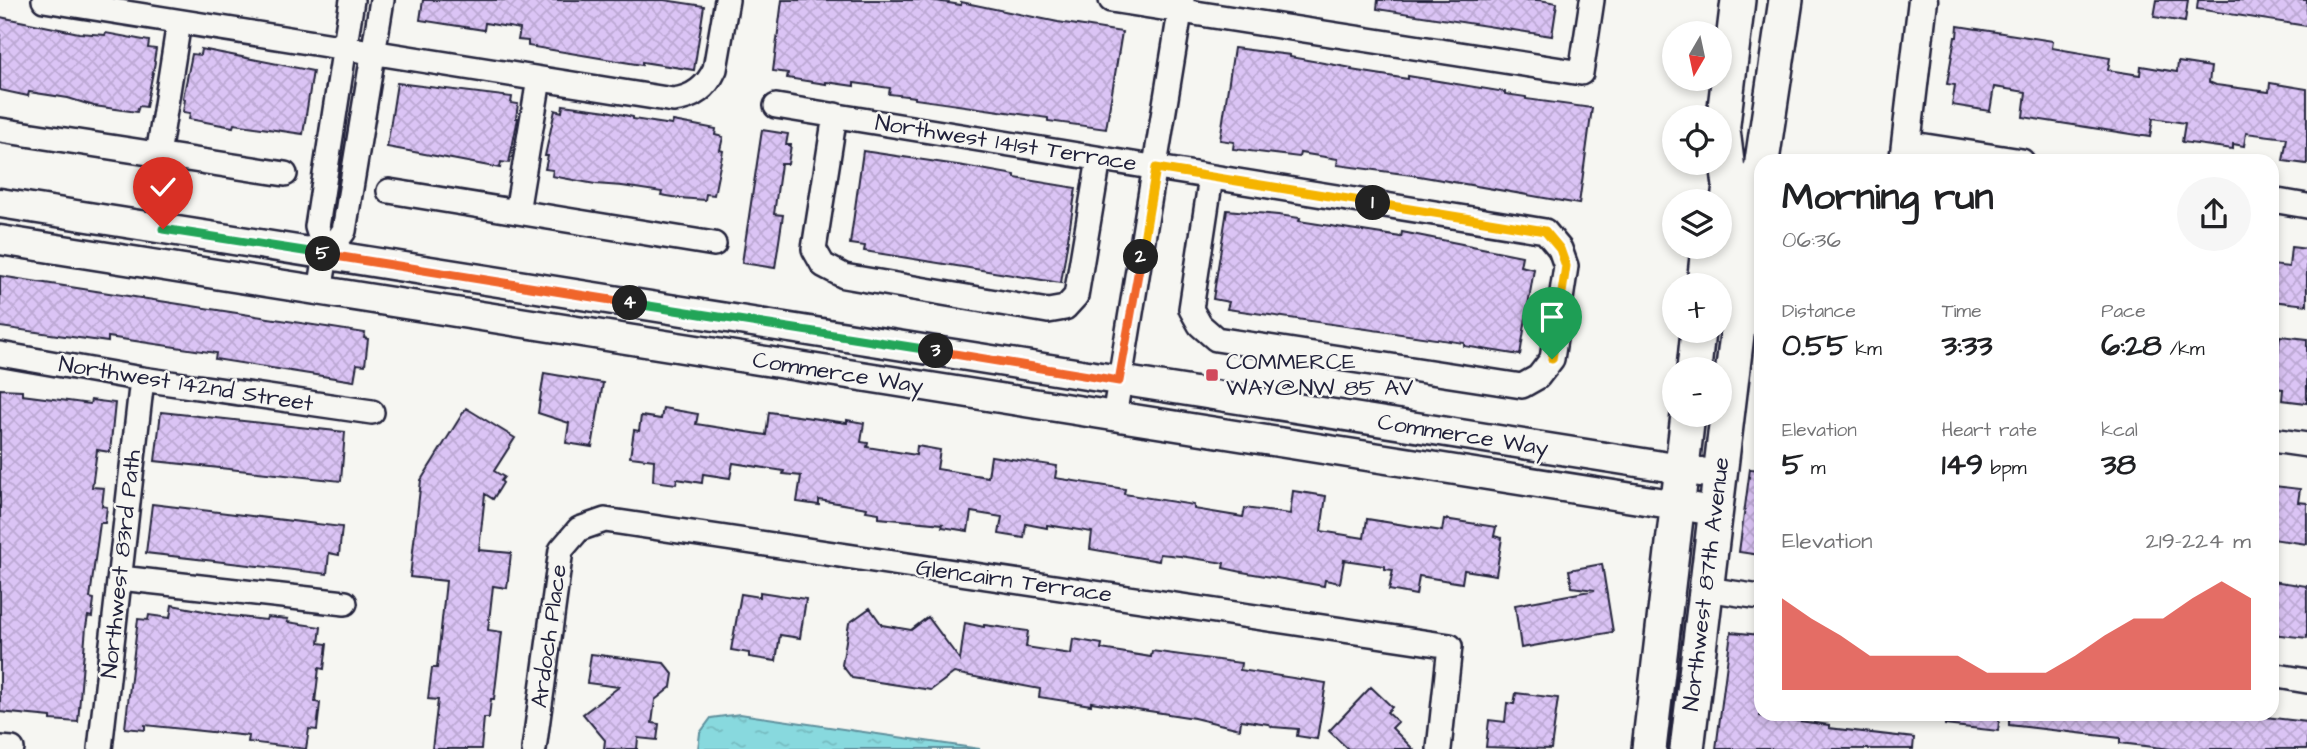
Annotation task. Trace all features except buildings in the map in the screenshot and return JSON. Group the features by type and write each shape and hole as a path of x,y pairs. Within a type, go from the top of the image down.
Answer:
{"main road":[{"path":"1725,105 1738,0"},
{"path":"1763,154 1786,0"},
{"path":"1728,175 1730,186 1724,228 1726,255 1751,294"},
{"name":"Northwest 87th Avenue","path":"1687,749 1719,475 1751,294 1754,253"},
{"name":"Northwest 87th Avenue","path":"1649,749 1687,427"}],"street":[{"path":"44,0 668,99 690,96 707,83 715,69 727,0"},
{"path":"320,291 326,255 317,227 352,0"},
{"path":"326,255 344,231 382,0"},
{"path":"1111,0 1181,5 1581,73 1592,0"},
{"path":"1923,0 1905,152 1931,154"},
{"path":"1114,417 1181,5"},
{"path":"158,155 179,22"},
{"path":"517,212 539,79"},
{"name":"Northwest 141st Terrace","path":"776,106 1545,231 1560,249 1566,266 1552,359 1538,377 1522,386 1216,339 1200,326 1191,309 1211,177"},
{"path":"835,116 814,249 823,265 844,276 858,279 1048,311 1065,308 1076,296 1099,159"},
{"path":"0,130 285,174"},
{"path":"389,191 714,244"},
{"path":"2279,201 2307,206"},
{"name":"Commerce Way","path":"0,203 1719,475"},
{"name":"Commerce Way","path":"0,240 1715,511"},
{"name":"Northwest 142nd Street","path":"0,354 142,379 372,412"},
{"name":"Northwest 83rd Path","path":"100,749 142,379"},
{"path":"2279,441 2307,445"},
{"name":"Glencairn Terrace","path":"579,529 605,520 1450,646 1439,749"},
{"name":"Ardoch Place","path":"534,749 561,550 579,529"},
{"path":"120,578 345,603"},
{"path":"1706,589 1754,596"},
{"path":"2279,676 2307,681"},
{"path":"0,747 12,749"}],"water":[{"path":"740,714 980,749 698,749 700,733 711,718"}],"place":[{"name":"COMMERCE WAY@NW 85 AV","path":"1212,375"}],"route":[{"path":"163,229 1119,381 1156,168 1545,231 1560,249 1566,266 1552,359"}]}
